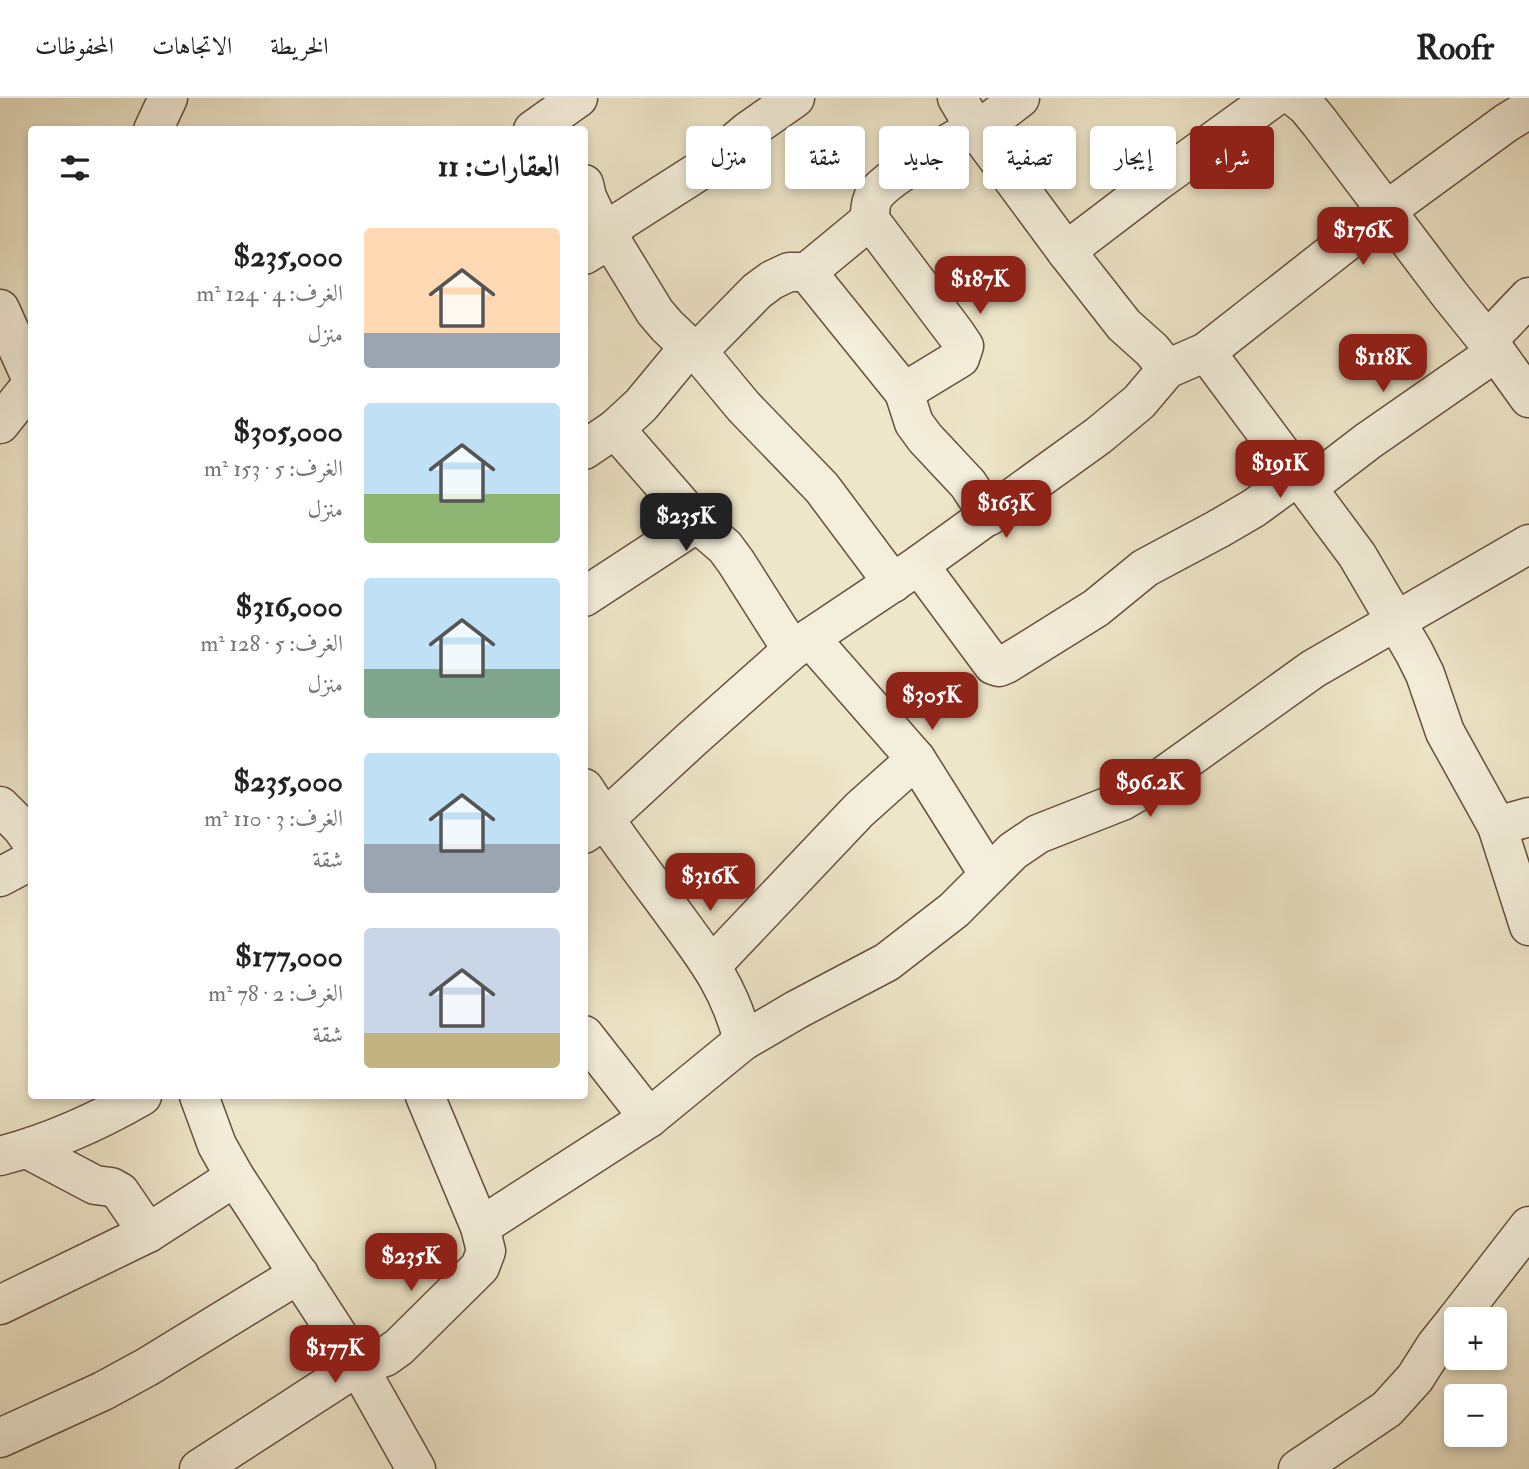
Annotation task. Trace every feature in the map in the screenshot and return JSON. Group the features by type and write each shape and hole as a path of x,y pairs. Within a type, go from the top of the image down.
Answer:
{"street":[{"path":"155,126 167,98"},
{"path":"597,247 621,221 704,168 748,131 795,98"},
{"path":"966,113 989,122 1020,98"},
{"path":"1066,251 1273,98"},
{"path":"1296,98 1307,107 1387,210 1529,398"},
{"path":"594,827 801,644 989,516 1119,420 1139,402 1167,369 1206,352 1387,210 1508,110"},
{"path":"904,393 960,358 964,346 870,220 871,202 878,191 966,113"},
{"path":"966,113 1066,251 1124,325 1152,349 1167,369"},
{"path":"588,196 597,247 667,326 704,359 736,398 822,488 993,665 999,667 1096,608 1145,568 1303,481 1368,440 1492,347 1529,297"},
{"path":"588,447 615,429 641,405 689,348 704,345 757,291 789,272 807,272 870,220"},
{"path":"807,272 904,393 914,423 968,484 989,516"},
{"path":"0,309 28,373"},
{"path":"1206,352 1357,555 1425,674 1444,732 1513,822 1529,926"},
{"path":"0,424 28,387"},
{"path":"615,429 697,523 725,547 801,644 916,759 989,875"},
{"path":"588,594 697,523"},
{"path":"480,1227 649,1118 743,1041 887,962 954,909 1013,852 1038,834 1122,801 1158,780 1313,669 1395,621 1523,559"},
{"path":"712,965 859,810 916,759"},
{"path":"588,804 594,827 712,965 737,1017 743,1041"},
{"path":"0,806 28,837"},
{"path":"0,877 28,862"},
{"path":"588,1040 649,1118"},
{"path":"14,1153 88,1125 136,1099"},
{"path":"200,1099 217,1145 235,1177 358,1366 416,1469"},
{"path":"199,1469 358,1366 385,1357 399,1347 480,1267 485,1251 480,1227 426,1099"},
{"path":"14,1153 120,1192 148,1233"},
{"path":"0,1305 148,1233 235,1177"},
{"path":"1466,1307 1529,1226"},
{"path":"8,1469 0,1438 103,1391 147,1367 299,1274"},
{"path":"1298,1469 1387,1409 1415,1378 1444,1335"}]}
